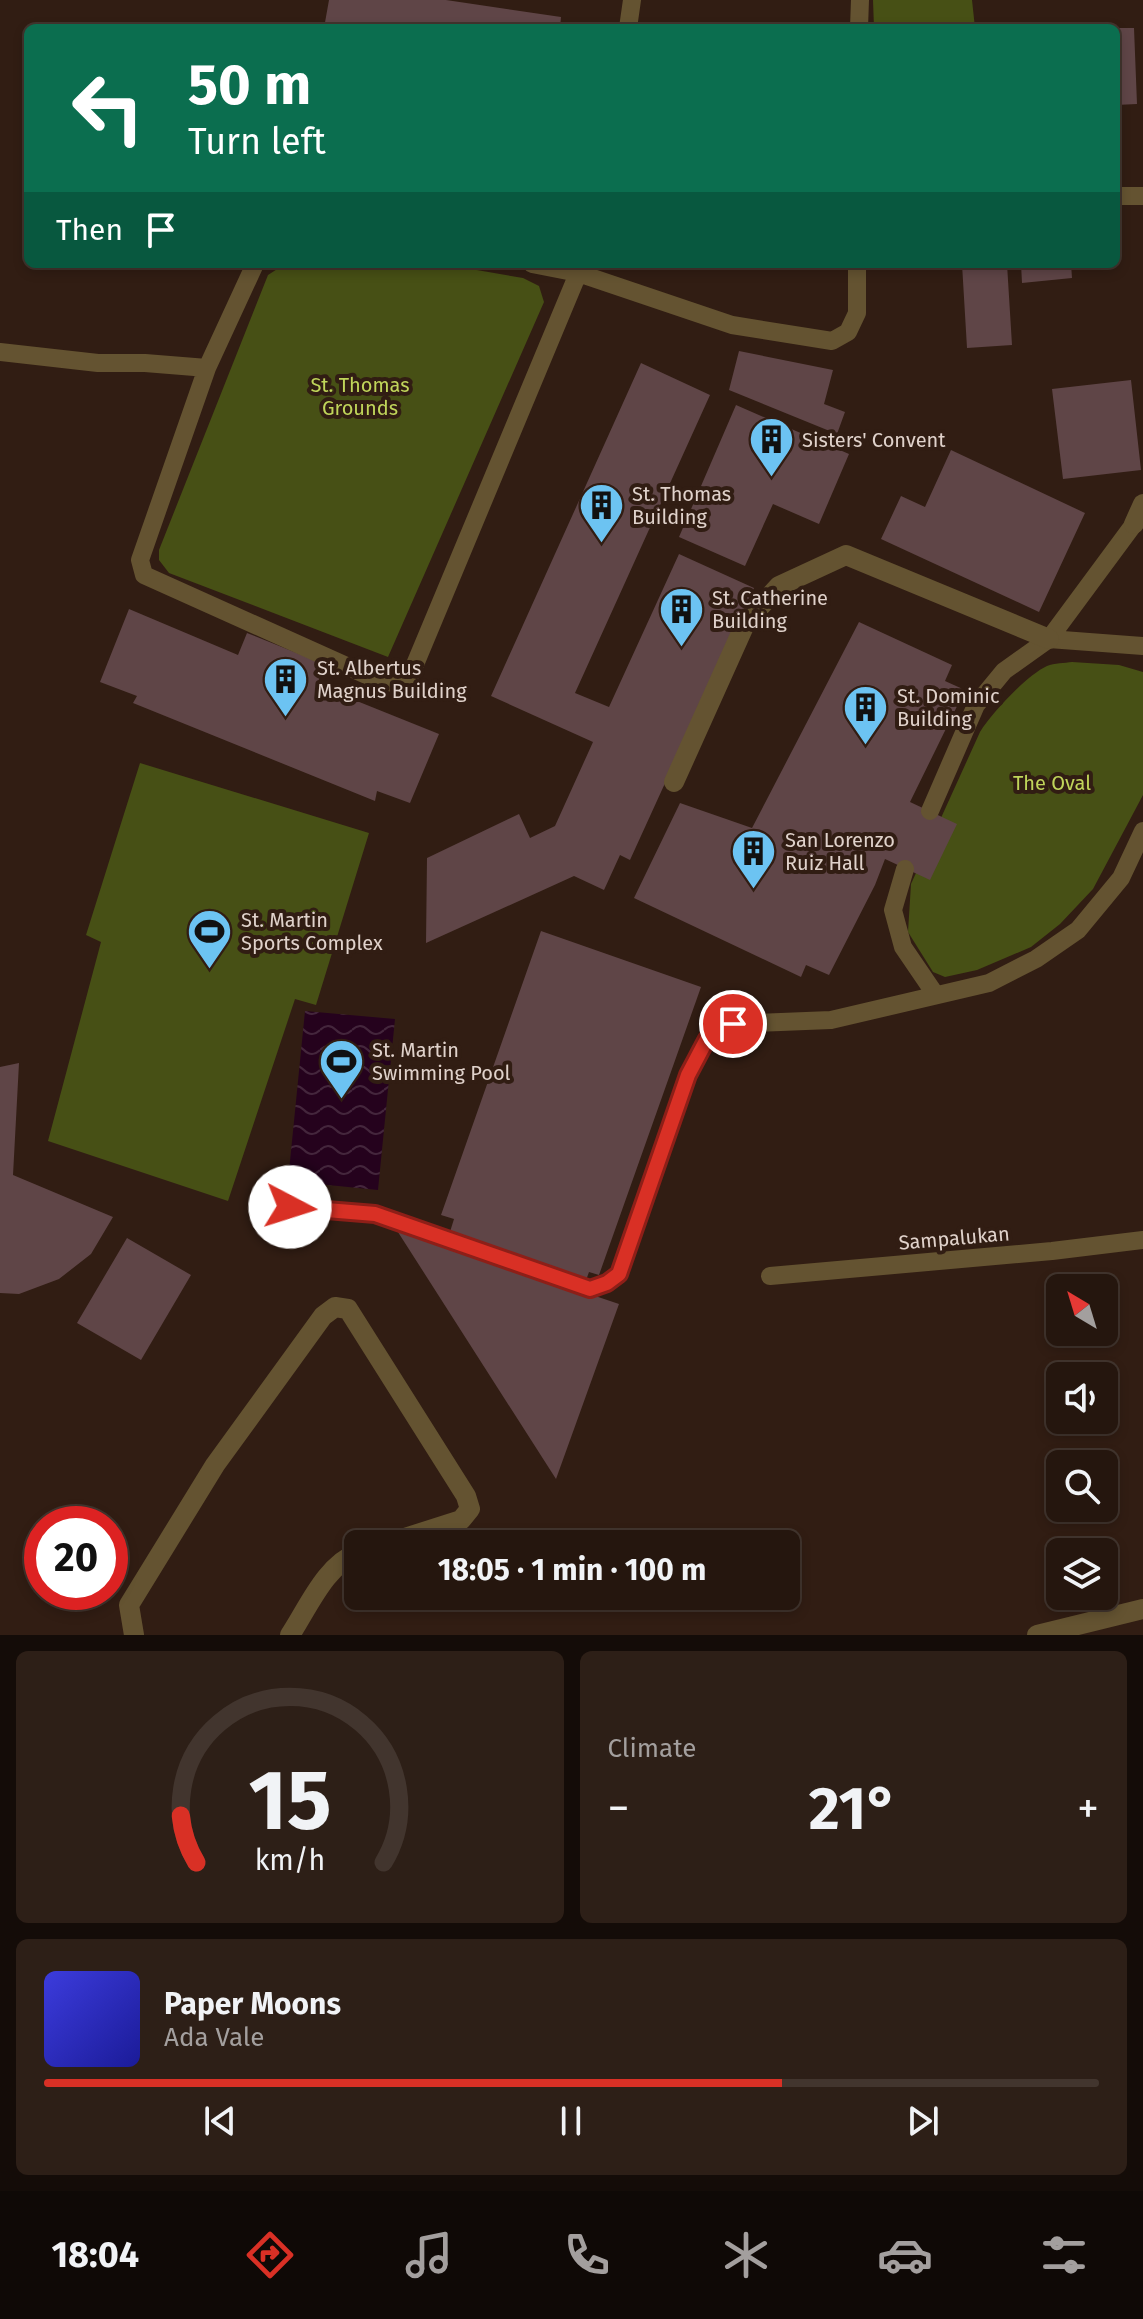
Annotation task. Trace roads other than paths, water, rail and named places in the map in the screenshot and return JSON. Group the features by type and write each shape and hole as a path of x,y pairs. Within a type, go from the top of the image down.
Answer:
{"street":[{"path":"1134,524 1143,504"},
{"path":"674,782 746,622 779,586 846,555 1049,639"},
{"path":"134,1635 129,1605 207,1477 323,1316 335,1307 348,1309 466,1496 470,1509 461,1520 430,1530"},
{"path":"290,1635 331,1571 344,1559"},
{"path":"1037,1635 1143,1609"}],"lane":[{"path":"629,24 632,0"},
{"path":"859,24 860,0"},
{"path":"1120,196 1143,196"},
{"path":"253,268 207,368 140,560 144,575 382,682 398,683 411,674 580,268 732,325 832,341 848,332 857,313 857,268"},
{"path":"0,352 98,363 207,368"},
{"path":"930,811 976,705 1004,671 1049,639 1134,524"},
{"path":"1049,639 1143,646"},
{"path":"290,1207 375,1214 590,1289 607,1283 619,1274 688,1075 707,1039 733,1024 831,1020 989,983 1036,959 1078,930 1121,878 1143,831"},
{"path":"905,869 893,910 903,947 935,994"},
{"name":"Sampalukan","path":"770,1276 1143,1240"}],"water":[{"name":"St. Martin Swimming Pool","path":"305,1011 395,1019 378,1190 288,1181"}],"place":[{"name":"Sisters' Convent","path":"771,479"},
{"name":"St. Thomas Building","path":"601,544"},
{"name":"St. Catherine Building","path":"681,648"},
{"name":"St. Albertus Magnus Building","path":"286,719"},
{"name":"St. Dominic Building","path":"866,746"},
{"name":"San Lorenzo Ruiz Hall","path":"754,891"},
{"name":"St. Martin Sports Complex","path":"210,970"},
{"name":"St. Martin Swimming Pool","path":"341,1100"}],"park label":[{"name":"St. Thomas Grounds","path":"360,396"},
{"name":"The Oval","path":"1052,783"}]}
